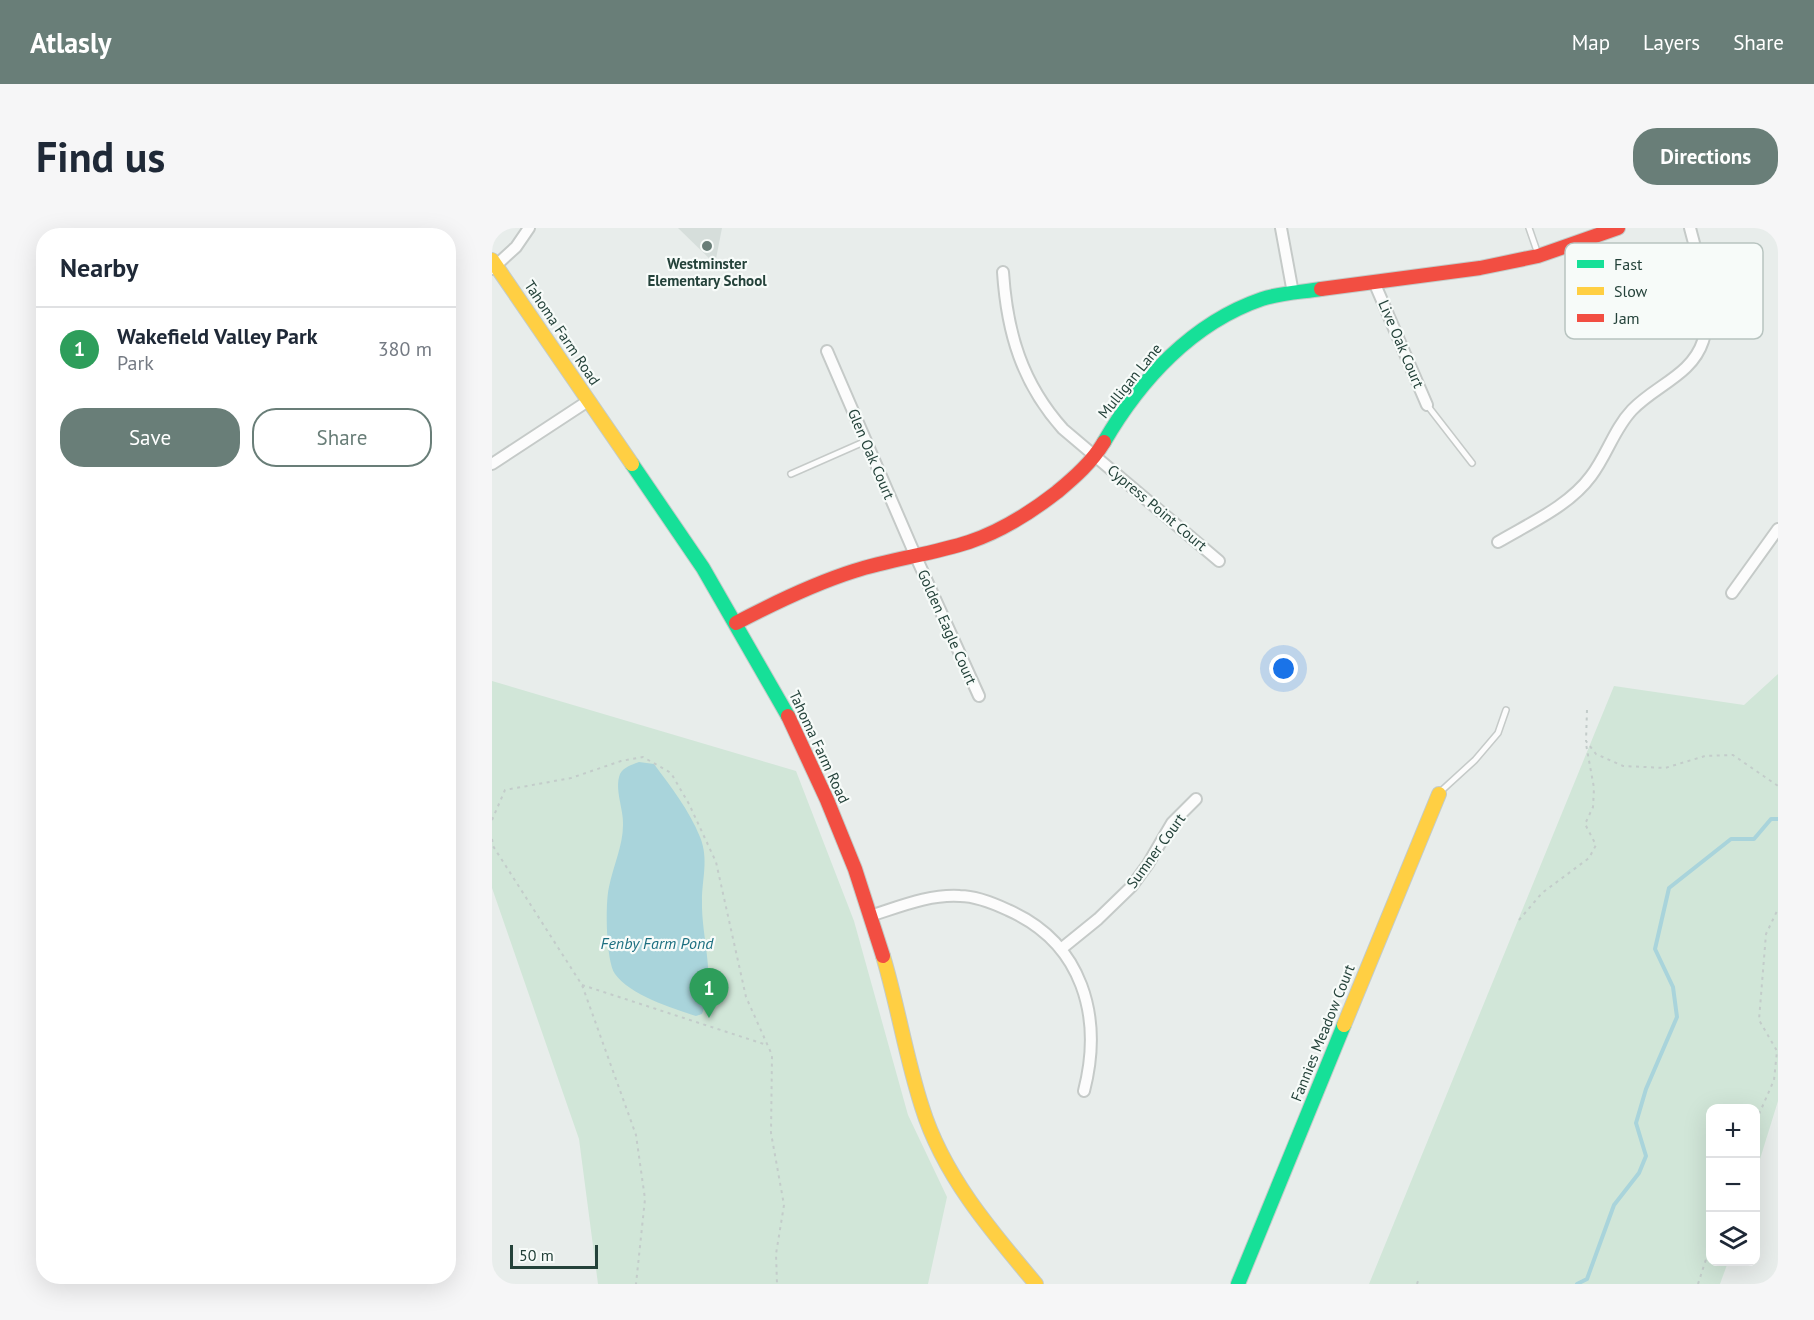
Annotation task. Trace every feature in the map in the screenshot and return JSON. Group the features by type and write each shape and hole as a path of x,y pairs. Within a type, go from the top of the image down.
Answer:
{"street":[{"path":"493,265 516,247 529,228"},
{"path":"1281,228 1293,293"},
{"name":"Mulligan Lane","path":"1575,243 1618,228"},
{"path":"1690,228 1693,243"},
{"name":"Mulligan Lane","path":"736,623 771,604 826,581 857,570 969,543 1012,524 1053,495 1095,455 1118,419 1166,359 1196,333 1236,310 1263,298 1480,268 1538,256 1565,247"},
{"name":"Tahoma Farm Road","path":"493,265 665,510 703,568 784,707 806,752 855,869 890,979 922,1108 939,1150 983,1221 1036,1284"},
{"name":"Cypress Point Court","path":"1003,272 1010,327 1027,377 1049,413 1063,429 1219,561"},
{"name":"Live Oak Court","path":"1374,282 1427,405"},
{"path":"1498,542 1582,488 1602,460 1616,431 1633,409 1689,366 1699,352 1703,339"},
{"name":"Glen Oak Court","path":"827,351 916,557"},
{"path":"492,464 588,401"},
{"path":"1732,593 1778,529"},
{"name":"Golden Eagle Court","path":"916,557 979,696"},
{"name":"Fannies Meadow Court","path":"1238,1284 1439,794"},
{"name":"Sumner Court","path":"1061,949 1098,920 1132,886 1172,823 1196,799"},
{"path":"870,916 927,899 961,896 988,901 1017,914 1047,935 1061,949 1079,979 1089,1011 1091,1056 1084,1091"}],"lane":[{"path":"1530,228 1538,256"},
{"path":"1427,405 1472,463"},
{"path":"791,474 866,441"},
{"path":"1439,794 1475,760 1498,733 1506,710"}],"path":[{"path":"1519,920 1542,893 1589,858 1596,845 1585,824 1593,807 1594,788 1586,741 1587,710"},
{"path":"1586,741 1596,754 1623,766 1665,768 1705,756 1733,755 1778,786"},
{"path":"492,820 505,790 571,778 621,761 642,757 671,773 689,804 716,862 746,997 772,1055 771,1133 784,1204 776,1254 777,1284"},
{"path":"492,839 493,846 582,985 636,1135 645,1199 636,1284"},
{"path":"1760,1110 1774,1080 1777,1052 1759,1020 1766,934 1778,909"},
{"path":"582,985 767,1045"},
{"path":"1698,1284 1706,1259"}],"shaded area":[{"name":"Westminster Elementary School","path":"678,228 722,228 715,264"}],"green space":[{"path":"1778,674 1778,1101 1760,1159 1760,1104 1706,1104 1706,1266 1727,1266 1720,1284 1369,1284 1614,686 1744,705"},
{"path":"492,681 796,771 854,921 908,1115 947,1197 928,1284 598,1284 579,1139 492,888"}],"water":[{"name":"Fenby Farm Pond","path":"639,762 654,764 685,808 703,845 705,861 702,915 708,986 702,1014 696,1016 641,994 622,982 612,967 607,918 608,895 623,825 618,780 620,774 628,766"}],"waterway":[{"path":"1577,1284 1587,1279 1614,1205 1639,1173 1646,1156 1636,1123 1646,1089 1677,1017 1673,987 1655,949 1669,888 1731,839 1754,839 1771,819 1778,819"}],"traffic: fast":[{"path":"1104,442 1118,419 1151,376 1191,338 1237,309 1262,299 1321,289"},
{"path":"632,464 703,568 788,716"},
{"path":"1238,1284 1344,1025"}],"traffic: slow":[{"path":"492,260 632,464"},
{"path":"1344,1025 1439,794"},
{"path":"883,956 916,1088 942,1156 986,1223 1036,1284"}],"traffic: jam":[{"path":"1575,243 1618,228"},
{"path":"1321,289 1480,268 1538,256 1565,247"},
{"path":"736,623 794,594 839,576 969,542 1004,527 1057,492 1089,463 1104,442"},
{"path":"788,716 827,800 855,869 883,956"}],"place":[{"name":"Westminster Elementary School","path":"707,246"},
{"name":"Wakefield Valley Park","path":"709,1018"}]}
